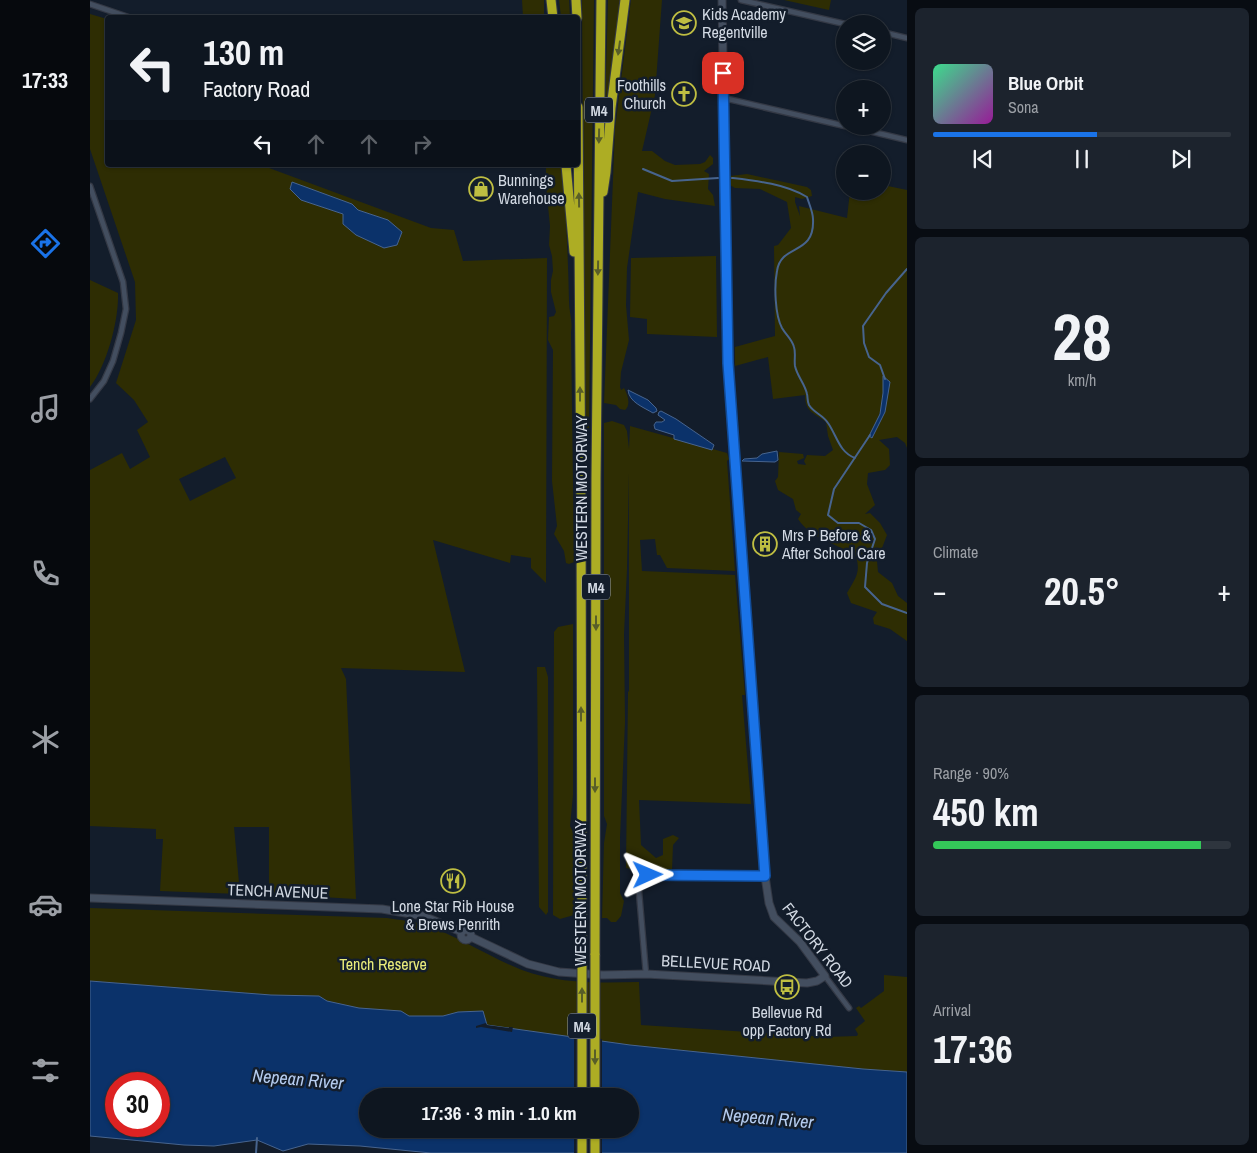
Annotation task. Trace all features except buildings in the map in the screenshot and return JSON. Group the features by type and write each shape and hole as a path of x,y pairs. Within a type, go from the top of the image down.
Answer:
{"highway":[{"path":"551,0 553,15"},
{"path":"576,0 576,15"},
{"name":"WESTERN MOTORWAY","path":"595,1088 598,219 601,0"},
{"name":"M4","path":"598,219 606,172 611,108 625,0"},
{"path":"566,167 579,284"},
{"name":"WESTERN MOTORWAY","path":"578,167 582,1088"},
{"path":"582,1138 582,1153"},
{"path":"595,1138 595,1153"}],"street":[{"name":"FACTORY ROAD","path":"722,0 728,377 765,876 769,903 774,917 800,942 849,1008"},
{"path":"741,0 836,22"},
{"path":"90,4 122,15"},
{"path":"891,34 907,38"},
{"path":"724,98 836,123"},
{"path":"885,135 906,140 907,133"},
{"path":"90,186 123,282 126,308 113,361 104,381 90,399"},
{"path":"646,974 639,886 642,878 652,874 765,876"},
{"name":"TENCH AVENUE","path":"90,898 382,909 423,916 462,932 464,940 471,937 537,967 559,972 604,975"},
{"name":"BELLEVUE ROAD","path":"604,975 646,974 807,982 817,981 825,976"}],"green space":[{"path":"522,0 544,0 544,15 523,15"},
{"path":"559,0 569,0 570,15 561,15"},
{"path":"582,0 594,0 589,428 587,429 587,443 585,443"},
{"path":"608,0 623,0 607,109 605,108"},
{"path":"631,0 662,0 655,95 642,151 652,151 665,161 675,165 700,164 705,162 710,155 713,158 713,164 704,171 709,174 708,189 713,195 715,206 665,199 638,192 627,268 626,305 629,340 621,372 620,387 621,390 624,388 628,397 628,405 625,410 620,409 616,405 604,403 615,129"},
{"path":"784,0 831,0 829,10"},
{"path":"90,14 105,18 105,167 266,167 431,228 454,230 463,261 547,258 546,583 531,568 531,558 511,555 510,563 433,540 465,672 341,668 346,679 356,899 269,894 269,827 234,827 240,894 160,891 163,839 156,839 156,829 90,826 90,470 122,453 130,469 150,457 137,430 148,422 134,400 116,383 136,320 135,282 90,149","holes":["225,457 236,478 190,501 179,479"]},
{"path":"546,167 562,167 569,305 572,324 574,562 569,564 566,563 564,551 554,534 557,526 552,481 553,350 548,340 549,317 554,316 556,312 551,292 553,271 549,245 550,226"},
{"path":"747,174 807,187 811,190 812,196 802,199 795,197 800,216 799,206 847,218 849,200 891,200 891,187 907,190 907,448 905,443 897,437 879,440 889,449 890,465 885,470 868,473 867,484 875,505 865,514 870,513 880,523 887,535 877,561 878,572 892,583 898,596 907,603 907,641 890,629 874,624 873,618 877,612 851,603 847,593 857,572 856,556 810,532 798,519 801,514 796,510 793,499 778,490 775,481 778,477 779,452 803,454 804,458 797,461 798,464 806,465 804,461 807,455 825,456 833,450 826,422 809,409 805,401 805,395 773,399 768,357 735,366 735,347 775,336 774,246 778,245 791,228 787,202 760,189 735,188 728,184 730,176","holes":["884,378 890,382 885,412 873,436 882,405"]},
{"path":"716,256 717,337 647,334 647,319 630,317 631,258"},
{"path":"90,280 118,293 118,304 107,355 90,387"},
{"path":"612,421 624,425 627,431 629,449 630,426 727,453 729,459 727,461 735,571 667,568 660,555 657,555 655,539 640,540 642,571 735,575 745,695 742,695 751,804 639,800 641,845 656,858 663,855 663,839 673,835 679,838 673,845 672,870 636,870 626,868 629,691 629,473 624,634 625,722 620,838 620,893 624,901 621,916 616,922 602,918 604,843 607,824 604,816 604,423"},
{"path":"573,624 573,795 570,826 574,834 574,915 560,919 553,915 554,632 558,627"},
{"path":"537,667 545,667 548,677 548,912 546,915 539,907"},
{"name":"Tench Reserve","path":"90,908 387,918 415,922 536,975 580,982 639,982 641,1025 826,1037 857,1036 858,1034 855,1029 865,1021 856,1008 859,1006 861,1008 884,991 884,975 907,977 907,1072 630,1045 487,1025 483,1011 458,1012 443,1016 409,1016 401,1011 359,1008 327,1001 319,996 271,995 90,981"}],"water":[{"path":"292,182 352,204 358,210 388,220 402,232 397,245 384,248 356,235 343,224 343,214 301,200 290,189"},
{"path":"883,376 890,382 885,412 872,438 869,436 880,414"},
{"path":"628,390 648,400 657,411 653,413 637,404 631,398"},
{"path":"661,411 714,445 712,450 674,439 674,435 655,429 654,425 656,422 665,420 658,415"},
{"path":"777,451 778,460 775,462 742,461 744,459 757,458 762,454"},
{"name":"Nepean River","path":"90,981 271,995 319,996 327,1001 359,1008 401,1011 409,1016 443,1016 458,1012 483,1011 487,1025 630,1045 907,1072 907,1153 431,1153 360,1146 308,1144 283,1151 257,1140 214,1146 90,1136"}],"pier":[{"path":"486,1023 487,1025 513,1027 512,1032 481,1027 476,1028 476,1026"},
{"path":"574,1035 602,1039 602,1088 574,1088"},
{"path":"574,1138 602,1138 602,1153 574,1153"}],"waterway":[{"path":"643,169 672,181 718,178"},
{"path":"732,178 780,186 807,197 813,216 812,231 809,239 804,244 785,256 780,262 776,284 778,316 782,328 793,344 795,366 806,390 809,405 826,420 845,452 855,458"},
{"path":"885,379 880,365 869,357 864,343 863,326 886,293 907,269"},
{"path":"870,435 834,489 828,515 838,523 859,523 871,530 875,539 867,563 865,587 882,604 907,613"},
{"path":"256,1153 257,1138"}],"place":[{"name":"Kids Academy Regentville","path":"684,23"},
{"name":"Foothills Church","path":"684,94"},
{"name":"Bunnings Warehouse","path":"481,189"},
{"name":"Mrs P Before & After School Care","path":"765,544"},
{"name":"Lone Star Rib House & Brews Penrith","path":"453,881"},
{"name":"Bellevue Rd opp Factory Rd","path":"787,987"}],"route":[{"path":"648,875 765,876 728,363 723,73"}]}
